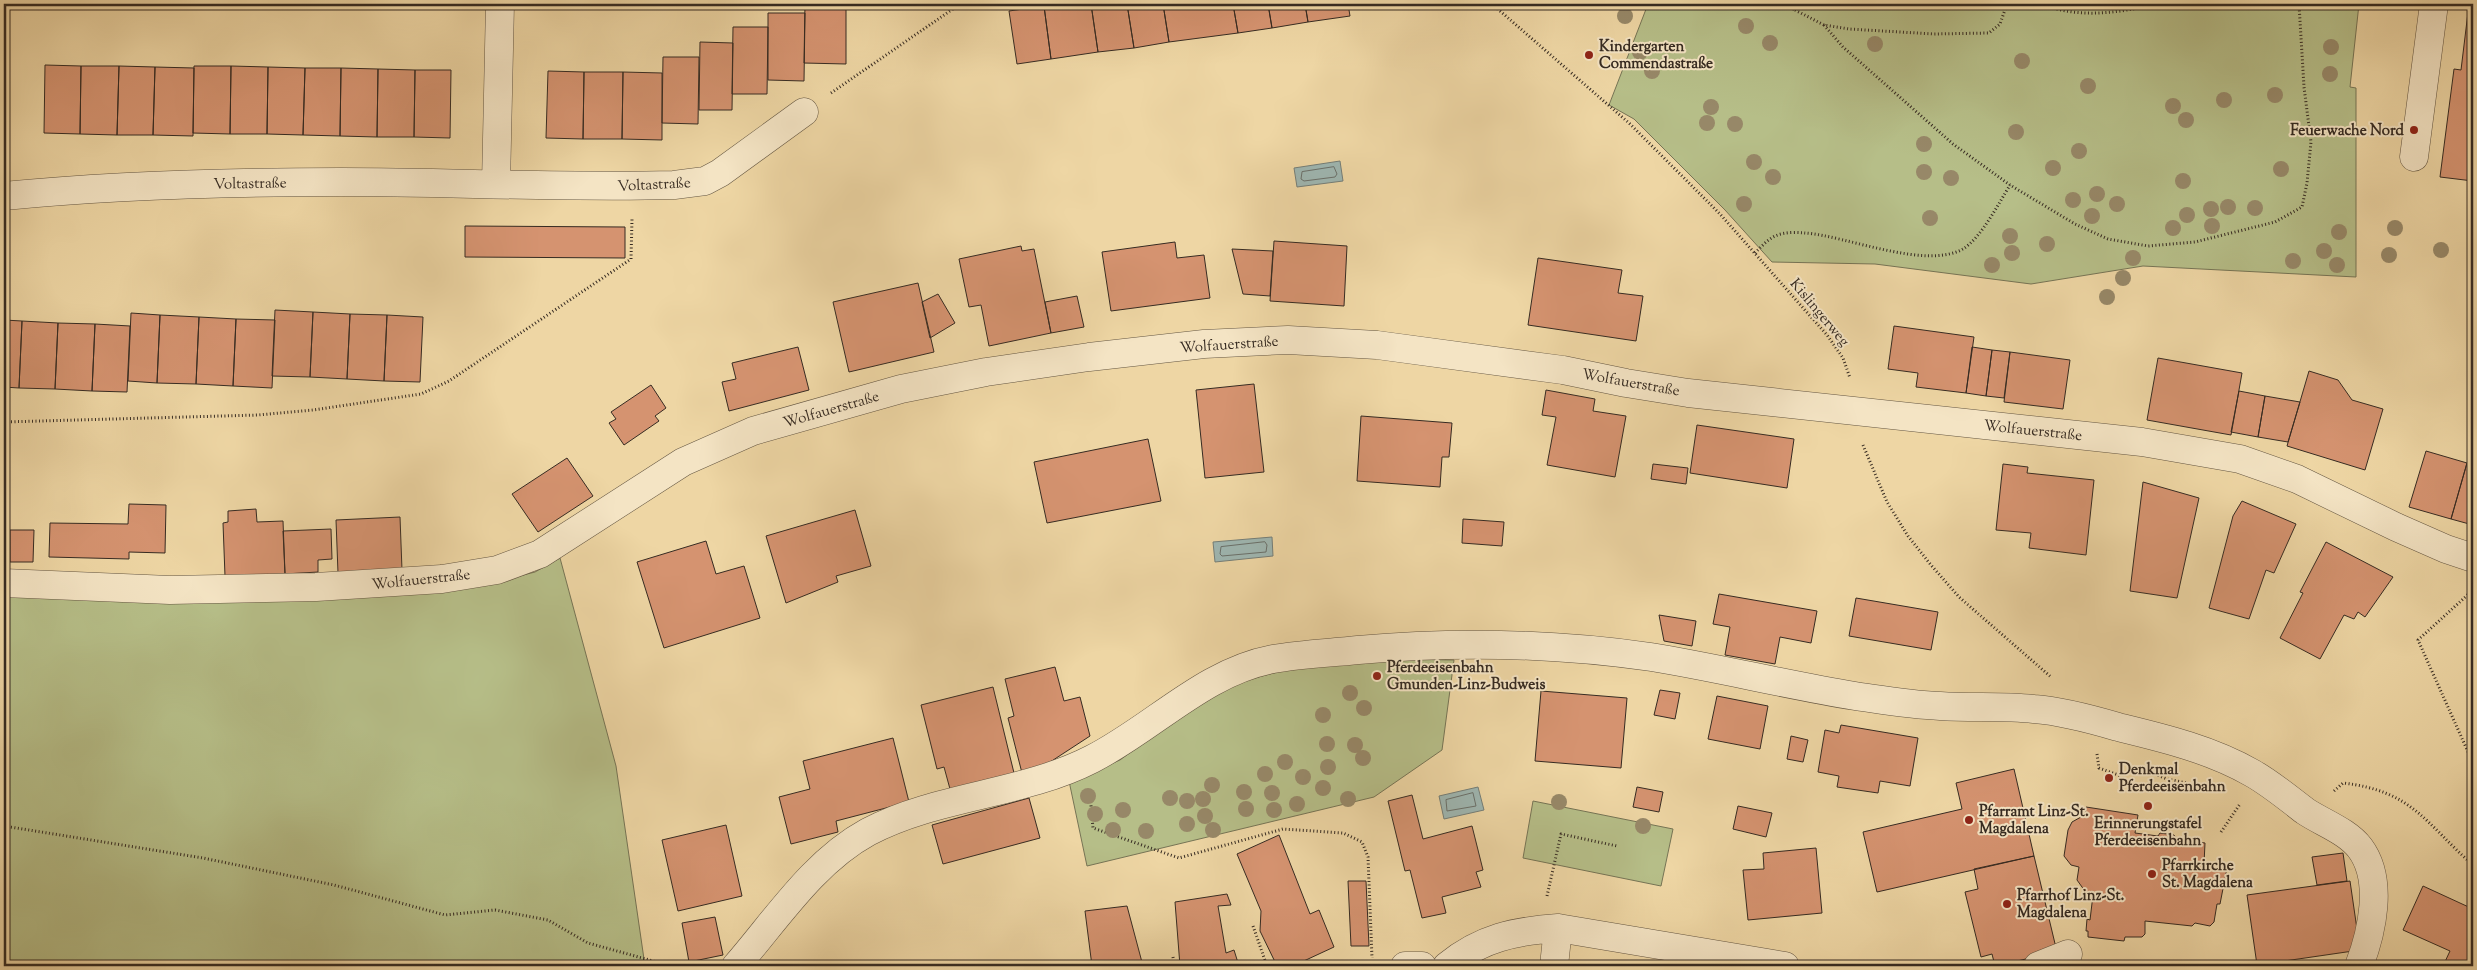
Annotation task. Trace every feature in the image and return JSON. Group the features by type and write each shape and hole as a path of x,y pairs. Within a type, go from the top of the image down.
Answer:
{"street":[{"path":"496,184 500,4"},
{"path":"2414,157 2434,4"},
{"name":"Voltastraße","path":"4,196 67,189 204,183 341,182 674,185 705,181 720,173 804,112"},
{"name":"Wolfauerstraße","path":"4,583 170,590 316,587 442,580 497,570 540,554 682,462 752,431 901,389 986,372 1089,357 1204,344 1288,340 1377,345 1563,370 1688,393 2142,442 2240,459 2296,479 2396,527 2446,549 2473,558"},
{"path":"736,966 804,885 832,858 865,834 902,817 1048,776 1086,762 1118,745 1198,690 1238,668 1272,659 1326,653 1417,645 1481,643 1553,647 1650,657 1856,696 1928,705 2041,709 2175,742 2216,757 2252,773 2317,820 2341,832 2359,846 2370,866 2374,890 2372,918 2359,966"},
{"path":"1554,966 1558,928"},
{"path":"1447,966 1460,955 1490,940 1520,930 1558,928 1785,966"},
{"path":"2038,966 2068,954"},
{"path":"1405,966 1422,966"}],"path":[{"path":"804,112 960,4"},
{"name":"Kislingerweg","path":"1492,4 1629,123 1720,214 1827,334 1843,358 1850,376 1852,410 1861,440 1887,502 1908,536 1959,597 2055,681"},
{"path":"1784,4 1824,25 1849,29 1934,34 1989,33 2000,24 2007,4"},
{"path":"1795,10 1805,4"},
{"path":"2040,4 2091,15 2158,4"},
{"path":"1824,25 1843,46 1953,144 2010,185 2075,224 2108,239 2148,246 2194,242 2274,222 2292,214 2302,206 2307,183 2311,142 2304,87 2299,4"},
{"path":"1755,253 1776,235 1793,232 1819,234 1901,253 1944,254 1963,249 1980,232 2010,185"},
{"path":"4,422 258,415 313,410 421,394 449,381 631,259 632,186"},
{"path":"2473,590 2418,640 2473,763"},
{"path":"2317,820 2336,789 2343,783 2361,785 2397,796 2423,814 2447,841 2473,865"},
{"path":"4,826 212,860 334,885 445,915 495,910 548,920 588,943 663,966"},
{"path":"1093,828 1178,858 1283,829 1343,833 1362,842 1368,857 1372,947"},
{"path":"1547,897 1561,834 1616,846"},
{"path":"1253,926 1267,966"},
{"path":"1173,956 1174,966"}],"green space":[{"path":"1648,4 2359,4 2350,87 2356,88 2356,277 2143,266 2031,284 1875,264 1772,262 1725,210 1634,119 1609,105"},
{"path":"560,558 616,766 645,966 4,966 4,596 480,586 535,572"},
{"path":"1395,659 1454,660 1442,750 1374,797 1087,866 1069,781 1120,760 1177,717 1231,684 1293,668"},
{"path":"1533,801 1673,829 1661,886 1523,858"}],"water":[{"path":"1340,161 1343,181 1297,187 1294,168"},
{"path":"1272,537 1273,556 1215,562 1213,542"},
{"path":"1478,787 1484,810 1444,819 1439,796"}],"building":[{"path":"805,4 846,4 846,64 804,63"},
{"path":"1091,4 1098,52 1051,59 1044,6"},
{"path":"1091,4 1127,4 1134,48 1098,52"},
{"path":"1127,4 1163,4 1169,42 1134,48"},
{"path":"1163,4 1233,4 1238,33 1169,42"},
{"path":"1233,4 1268,4 1272,28 1238,33"},
{"path":"1268,4 1305,4 1308,22 1272,28"},
{"path":"1305,4 1348,4 1350,16 1308,22"},
{"path":"2469,4 2473,4 2473,181 2440,177 2454,69 2461,70"},
{"path":"1044,6 1051,59 1017,64 1009,11"},
{"path":"768,13 805,13 804,81 768,80"},
{"path":"733,27 768,27 767,94 732,94"},
{"path":"700,42 733,43 732,110 699,110"},
{"path":"663,57 699,57 698,124 662,123"},
{"path":"45,65 81,66 80,134 44,133"},
{"path":"81,66 119,66 117,135 80,134"},
{"path":"119,66 155,67 153,135 117,135"},
{"path":"194,66 231,66 230,134 193,133"},
{"path":"231,66 268,67 267,134 230,134"},
{"path":"155,67 194,68 193,136 153,135"},
{"path":"268,67 305,68 303,135 267,134"},
{"path":"305,68 341,68 340,136 303,135"},
{"path":"341,68 378,69 377,137 340,136"},
{"path":"378,69 415,70 414,137 377,137"},
{"path":"415,70 451,70 450,138 414,137"},
{"path":"548,71 584,72 583,139 546,138"},
{"path":"584,72 623,72 622,139 583,139"},
{"path":"623,72 662,73 662,140 622,139"},
{"path":"465,226 625,227 625,258 465,257"},
{"path":"1274,241 1347,246 1344,306 1270,301"},
{"path":"1175,242 1177,258 1204,255 1210,298 1111,311 1102,252"},
{"path":"1021,246 1022,251 1034,249 1051,333 989,346 981,305 969,307 959,259"},
{"path":"1232,249 1273,251 1270,296 1243,294"},
{"path":"1538,258 1622,270 1618,293 1643,296 1636,341 1528,325"},
{"path":"918,283 934,352 849,372 833,302"},
{"path":"938,294 955,323 930,338 922,302"},
{"path":"1077,296 1084,327 1051,333 1045,302"},
{"path":"275,310 313,312 310,377 272,376"},
{"path":"313,312 350,314 347,379 310,377"},
{"path":"131,313 160,315 157,383 128,381"},
{"path":"350,314 387,315 384,381 347,379"},
{"path":"160,315 199,317 196,384 157,383"},
{"path":"387,315 423,317 420,382 384,381"},
{"path":"199,317 236,319 233,386 196,384"},
{"path":"236,319 275,320 272,388 233,386"},
{"path":"4,320 22,321 19,388 4,387"},
{"path":"22,321 58,323 55,389 19,388"},
{"path":"58,323 95,324 92,391 55,389"},
{"path":"95,324 130,326 127,392 92,391"},
{"path":"1894,326 1974,337 1966,393 1916,387 1918,373 1888,369"},
{"path":"798,347 809,390 729,411 722,382 736,379 732,363"},
{"path":"1972,347 1992,350 1986,396 1966,393"},
{"path":"1992,350 2010,352 2004,398 1986,396"},
{"path":"2010,352 2070,360 2063,409 2004,402"},
{"path":"2158,358 2242,373 2231,435 2147,420"},
{"path":"2309,371 2338,380 2352,400 2383,409 2365,470 2287,446"},
{"path":"1254,384 1264,472 1205,478 1196,390"},
{"path":"651,385 666,408 655,416 659,421 624,445 609,423 616,419 611,412"},
{"path":"1546,390 1595,399 1593,411 1626,416 1615,477 1547,465 1556,417 1542,415"},
{"path":"2239,391 2265,396 2258,437 2231,432"},
{"path":"2265,396 2300,402 2288,442 2258,437"},
{"path":"1361,416 1452,423 1449,457 1442,457 1440,487 1357,481"},
{"path":"1697,425 1794,439 1787,488 1690,473"},
{"path":"1148,439 1161,501 1047,523 1034,462"},
{"path":"2426,451 2467,463 2451,519 2409,507"},
{"path":"567,458 593,496 538,532 512,494"},
{"path":"2467,463 2473,465 2473,525 2451,519"},
{"path":"1653,464 1688,468 1686,484 1651,479"},
{"path":"2003,464 2028,467 2027,473 2094,480 2086,555 2029,548 2031,533 1996,530"},
{"path":"2143,482 2199,498 2177,598 2130,591"},
{"path":"2242,501 2296,524 2274,573 2266,570 2249,619 2209,608 2233,516"},
{"path":"129,504 166,505 165,553 129,552 129,559 49,557 50,523 128,524"},
{"path":"256,509 257,522 283,521 285,574 225,576 223,523 228,522 228,511"},
{"path":"855,510 871,566 836,576 838,582 786,603 766,536"},
{"path":"400,517 402,570 338,573 336,520"},
{"path":"1463,519 1504,522 1502,546 1462,543"},
{"path":"331,529 332,559 318,560 318,572 285,574 283,531"},
{"path":"10,530 34,530 33,562 10,562"},
{"path":"706,541 716,574 744,566 760,618 664,648 637,562"},
{"path":"2326,542 2393,577 2365,617 2358,612 2354,619 2344,615 2320,659 2280,638 2303,593 2300,592"},
{"path":"1719,594 1817,611 1811,643 1780,637 1775,664 1725,655 1730,627 1713,624"},
{"path":"1856,598 1938,612 1931,650 1849,636"},
{"path":"1659,615 1696,621 1692,646 1664,641"},
{"path":"1055,667 1064,701 1080,697 1090,736 1041,768 1022,773 1008,718 1014,716 1005,679"},
{"path":"993,687 1014,773 950,789 944,767 937,769 921,705"},
{"path":"1660,690 1680,693 1675,719 1654,715"},
{"path":"1541,691 1627,698 1621,768 1535,761"},
{"path":"1717,696 1768,706 1760,749 1708,739"},
{"path":"1841,725 1918,738 1910,786 1880,781 1878,793 1837,787 1839,776 1818,772 1825,730 1839,733"},
{"path":"1791,736 1808,740 1803,762 1787,759"},
{"path":"893,738 909,802 836,821 838,832 791,844 779,797 810,789 803,761"},
{"name":"Pfarramt Linz-St. Magdalena","path":"2014,769 2034,856 1877,892 1863,832 1962,809 1956,783"},
{"path":"1637,787 1663,792 1659,812 1633,807"},
{"path":"1412,795 1423,839 1472,826 1483,870 1476,872 1481,887 1442,897 1446,913 1422,918 1410,870 1405,871 1388,801"},
{"path":"1029,798 1040,838 943,864 932,825"},
{"path":"1738,806 1772,813 1766,837 1733,829"},
{"name":"Pfarrkirche St. Magdalena","path":"2086,807 2138,815 2135,833 2158,836 2160,833 2174,835 2176,839 2205,843 2204,864 2227,868 2220,904 2217,904 2214,922 2210,926 2195,923 2192,926 2145,921 2145,934 2142,937 2125,937 2124,941 2088,937 2088,931 2086,931 2087,919 2090,920 2093,895 2087,894 2077,880 2079,867 2071,865 2064,856 2068,830 2072,822 2081,817 2082,814 2085,815"},
{"path":"726,825 742,896 678,911 662,840"},
{"path":"1279,835 1310,914 1319,910 1334,947 1293,966 1277,966 1260,931 1261,911 1237,854"},
{"path":"1816,848 1822,913 1748,920 1743,870 1764,869 1763,853"},
{"path":"2343,853 2347,881 2317,885 2312,857"},
{"name":"Pfarrhof Linz-St. Magdalena","path":"2034,856 2057,952 1995,966 1992,954 1981,957 1965,892 1978,889 1974,869"},
{"path":"1348,881 1366,881 1369,946 1351,946"},
{"path":"2350,881 2360,950 2257,965 2247,895"},
{"path":"2423,886 2473,909 2473,966 2443,966 2450,951 2403,930"},
{"path":"1227,894 1231,905 1218,906 1226,953 1234,950 1239,966 1180,966 1175,902"},
{"path":"1127,906 1143,966 1092,966 1085,911"},
{"path":"715,917 723,955 689,962 682,923"}],"place":[{"name":"Kindergarten Commendastraße","path":"1589,55"},
{"name":"Feuerwache Nord","path":"2414,130"},
{"name":"Pferdeeisenbahn Gmunden-Linz-Budweis","path":"1377,676"},
{"name":"Denkmal Pferdeeisenbahn","path":"2109,778"},
{"name":"Erinnerungstafel Pferdeeisenbahn","path":"2148,806"},
{"name":"Pfarramt Linz-St. Magdalena","path":"1969,820"},
{"name":"Pfarrkirche St. Magdalena","path":"2152,874"},
{"name":"Pfarrhof Linz-St. Magdalena","path":"2007,904"}]}
